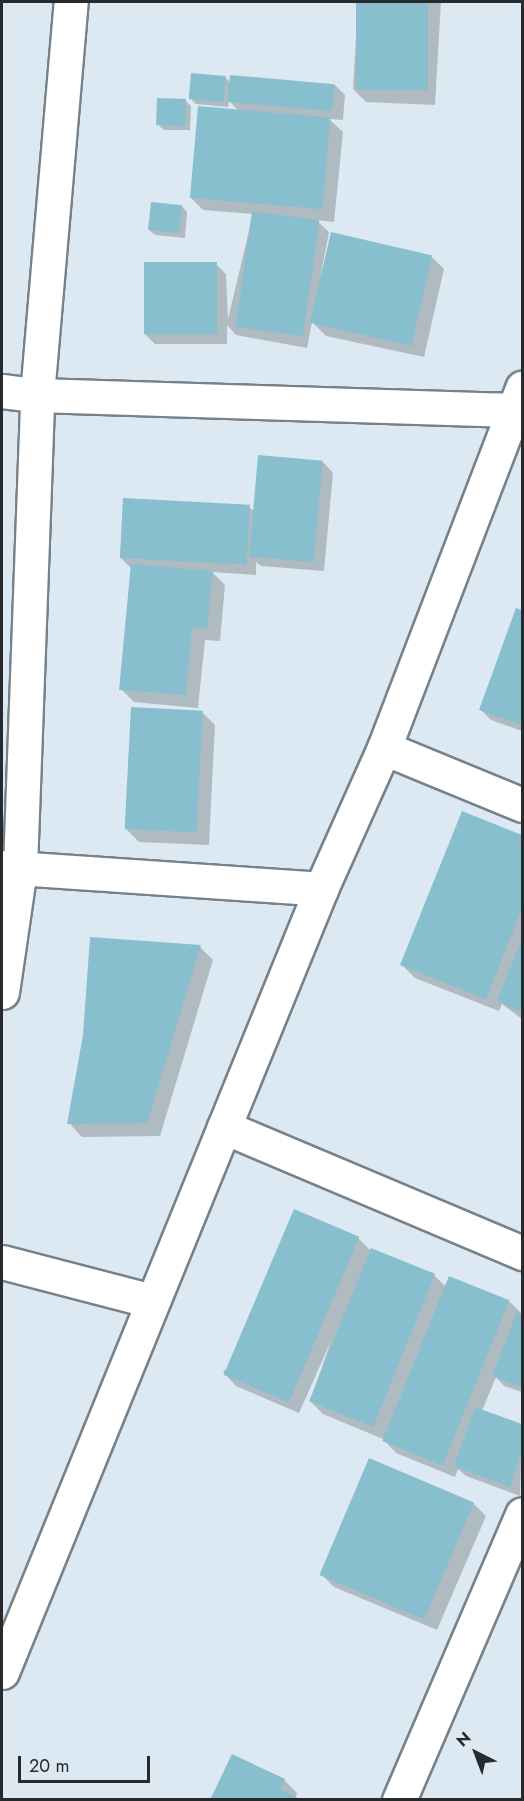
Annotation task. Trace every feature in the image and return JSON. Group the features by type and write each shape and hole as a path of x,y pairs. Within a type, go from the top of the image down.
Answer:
{"street":[{"path":"2,992 37,395 71,2"},
{"path":"2,391 37,395 518,399 384,748 321,889 2,1672"},
{"path":"384,748 522,805"},
{"path":"11,868 321,889"},
{"path":"224,1126 522,1253"},
{"path":"2,1262 152,1301"},
{"path":"399,1800 522,1514"}],"building":[{"path":"356,2 428,2 428,90 356,90"},
{"path":"191,73 226,76 224,102 189,99"},
{"path":"230,75 335,84 332,111 228,102"},
{"path":"157,98 186,99 185,126 156,125"},
{"path":"198,106 330,118 322,209 190,198"},
{"path":"151,202 182,205 179,233 148,230"},
{"path":"252,211 319,220 303,336 236,327"},
{"path":"331,232 432,255 411,346 310,323"},
{"path":"144,262 217,262 217,334 144,334"},
{"path":"258,455 323,461 314,562 249,557"},
{"path":"123,498 250,505 247,565 120,558"},
{"path":"131,564 213,571 207,629 192,627 186,695 119,690"},
{"path":"516,608 522,610 522,725 479,710"},
{"path":"131,707 203,711 197,833 125,829"},
{"path":"462,811 522,835 522,908 486,999 400,965"},
{"path":"90,937 201,945 147,1123 67,1124 83,1035"},
{"path":"522,939 522,1012 497,1001"},
{"path":"294,1209 359,1237 289,1402 224,1375"},
{"path":"371,1248 435,1274 373,1427 309,1401"},
{"path":"449,1276 509,1300 443,1465 382,1441"},
{"path":"517,1312 522,1315 522,1387 492,1376"},
{"path":"475,1407 522,1424 522,1452 510,1487 454,1466"},
{"path":"369,1458 474,1503 424,1619 319,1575"},
{"path":"232,1754 285,1779 280,1789 302,1800 210,1800"}]}
